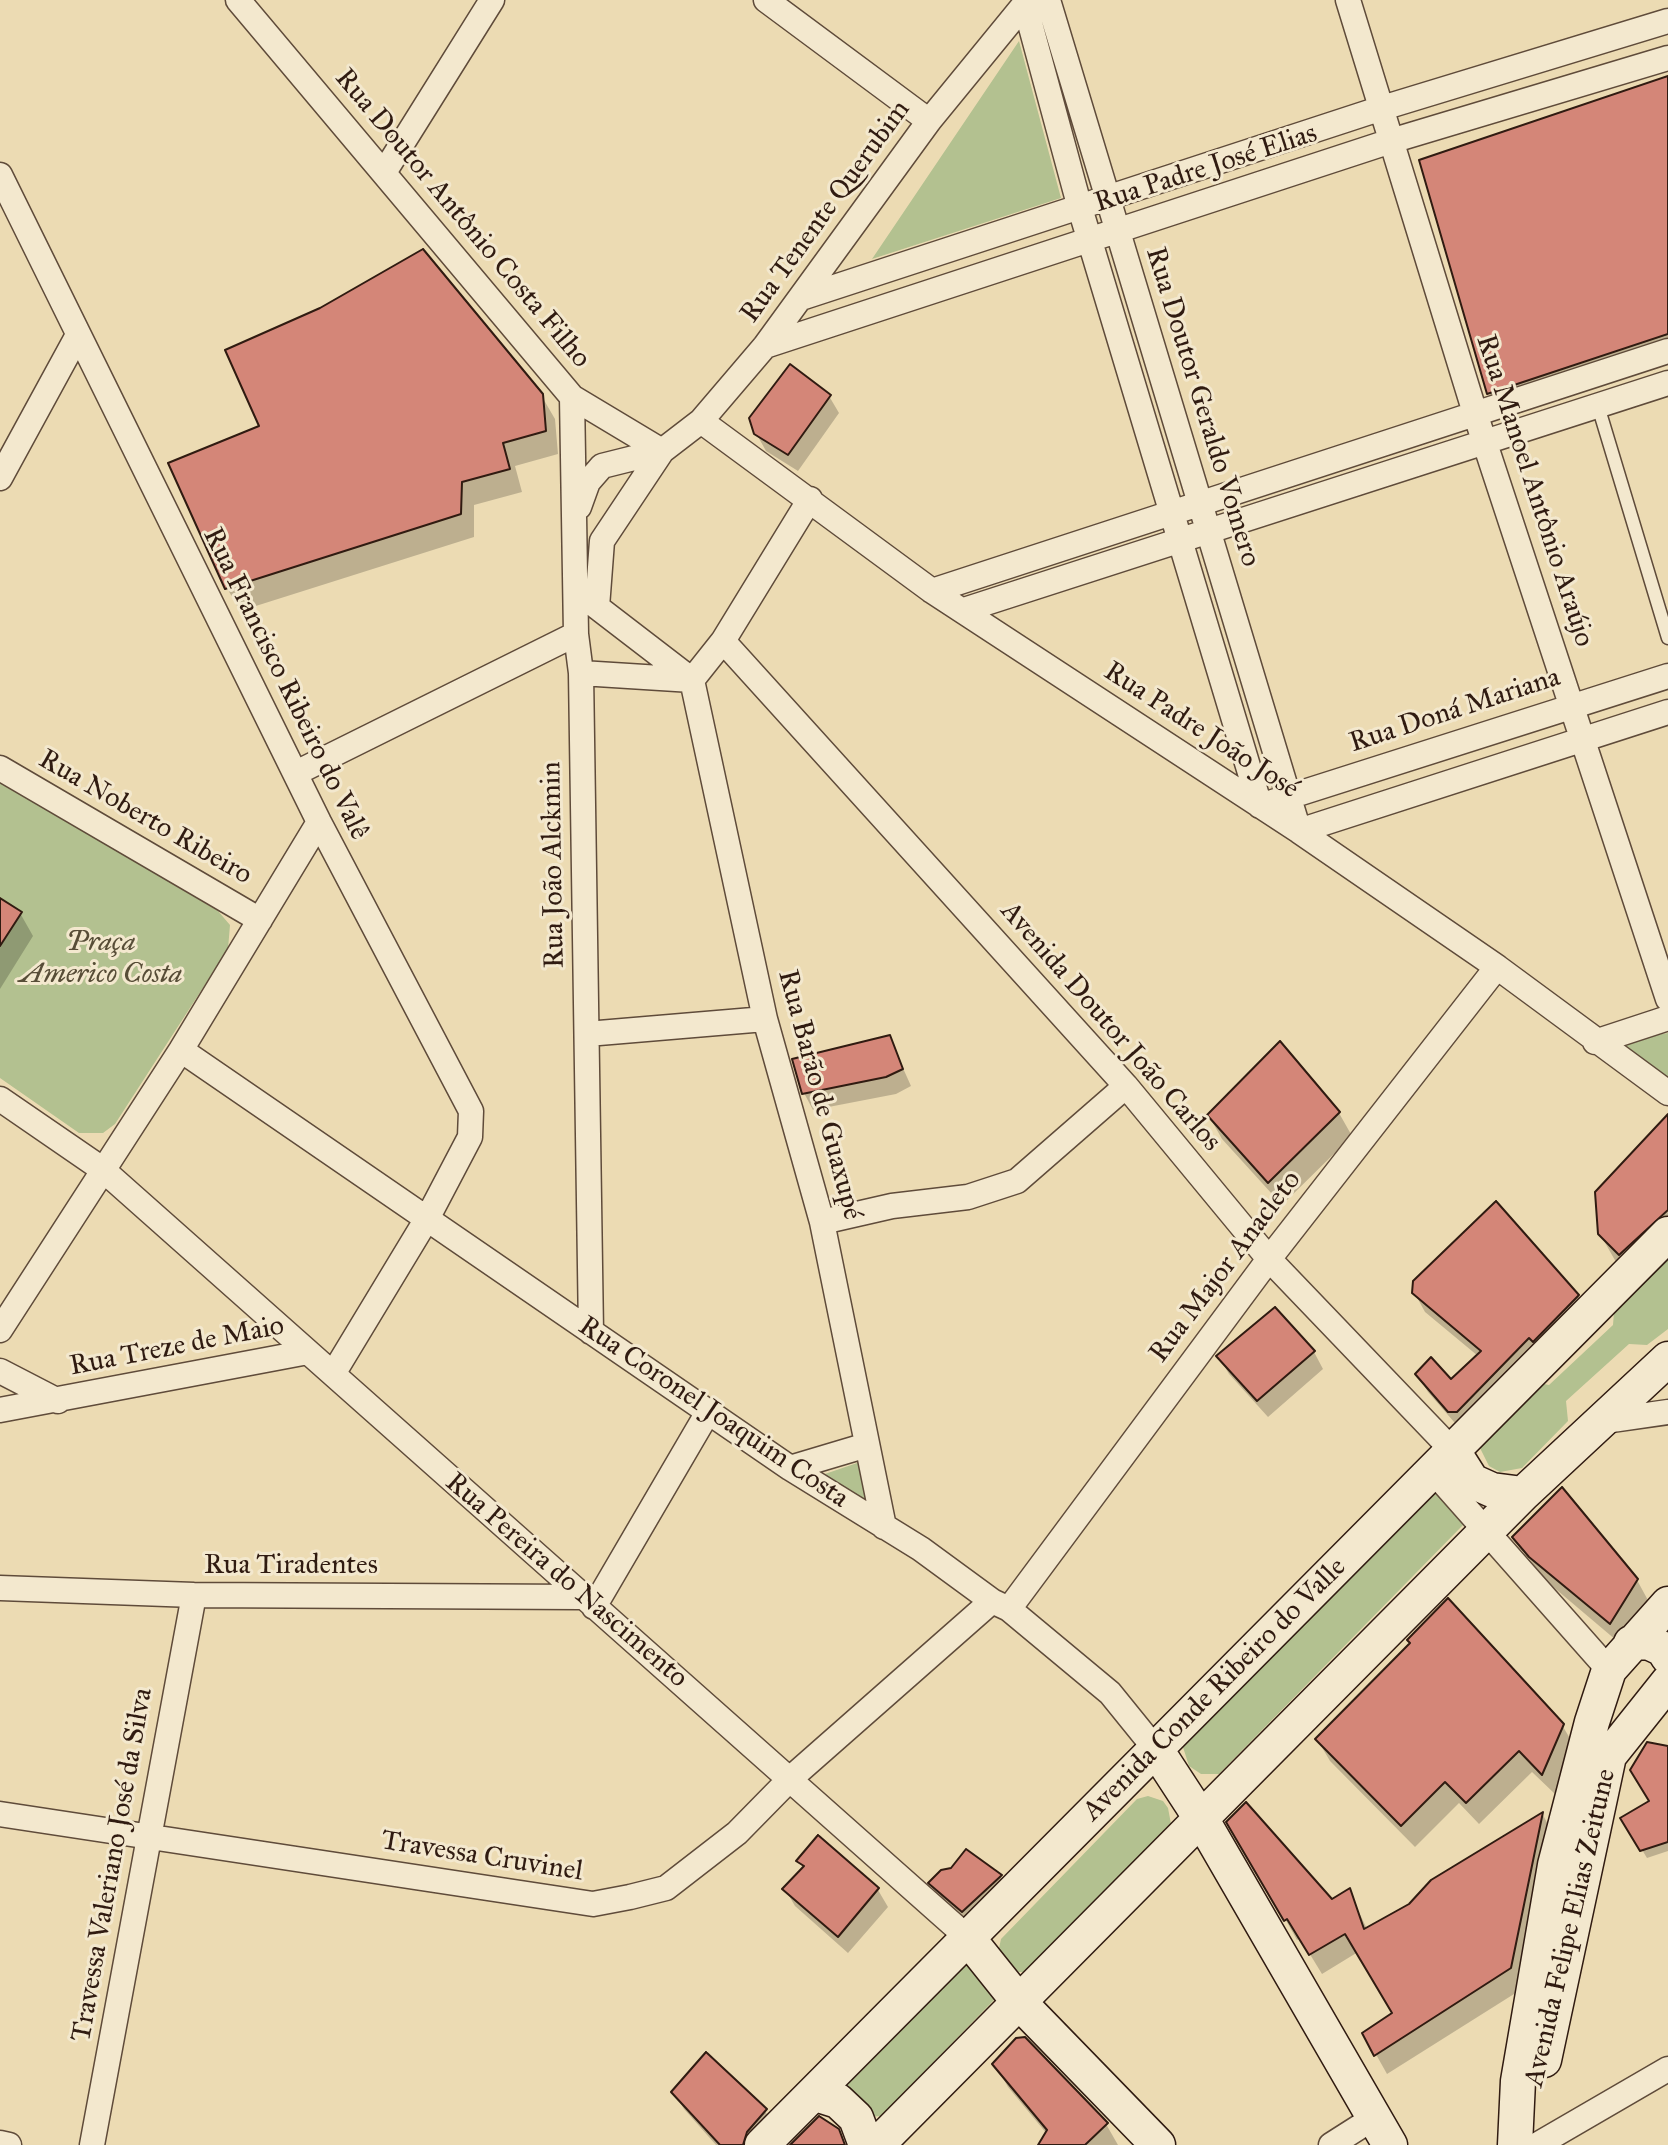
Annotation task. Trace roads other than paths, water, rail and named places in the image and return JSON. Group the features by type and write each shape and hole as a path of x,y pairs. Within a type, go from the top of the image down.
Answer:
{"main road":[{"name":"Avenida Conde Ribeiro do Valle","path":"762,2145 1668,1234"},
{"path":"877,2145 1523,1494 1605,1421 1668,1359"},
{"path":"1443,1461 1472,1481 1492,1490 1523,1494"},
{"name":"Avenida Felipe Elias Zeitune","path":"1517,2145 1518,2081 1555,1865 1608,1674 1631,1643 1668,1604"},
{"path":"1631,1643 1648,1642 1663,1649 1668,1657"},
{"path":"1608,1674 1625,1700 1662,1700"},
{"name":"Avenida Felipe Elias Zeitune","path":"1517,2145 1540,2078 1609,1756 1662,1700"},
{"name":"Rua Coronel Joaquim Costa","path":"1157,1751 1202,1820 1383,2131"},
{"name":"Rua Pereira do Nascimento","path":"967,1937 1019,2002 1158,2145"},
{"path":"816,2094 838,2101 856,2118 866,2145"}],"street":[{"name":"Rua Doutor Antônio Costa Filho","path":"238,0 572,397 662,451"},
{"path":"385,171 492,0"},
{"path":"766,0 929,121"},
{"name":"Rua Manoel Antônio Araújo","path":"1348,0 1379,109 1475,413 1668,999"},
{"name":"Rua Tenente Querubim","path":"662,451 701,421 765,346 929,121 1034,2"},
{"name":"Rua Doutor Geraldo Vomero","path":"1034,2 1116,229 1299,831"},
{"name":"Rua Doutor Geraldo Vomero","path":"1034,2 1080,208 1260,806"},
{"name":"Rua Padre José Elias","path":"801,298 1107,201 1379,109 1668,21"},
{"name":"Rua Padre José Elias","path":"765,346 1391,141 1668,58"},
{"name":"Rua Francisco Ribeiro do Valê","path":"0,175 319,822 471,1111 470,1137 428,1217 333,1374"},
{"path":"0,478 78,335"},
{"path":"932,591 1668,351"},
{"path":"964,610 1668,383"},
{"name":"Rua João Alckmin","path":"572,397 576,634 581,673 591,1332"},
{"name":"Rua Padre João José","path":"701,421 932,591 1299,831 1497,967 1668,1093"},
{"path":"575,516 588,482 602,466 662,451"},
{"path":"662,451 602,541 597,607 692,680"},
{"path":"692,680 723,641 810,499"},
{"path":"296,773 576,634"},
{"name":"Avenida Doutor João Carlos","path":"723,641 1126,1086 1269,1259 1443,1461 1488,1530 1608,1674"},
{"path":"581,673 692,680"},
{"name":"Rua Doná Mariana","path":"1260,806 1668,676"},
{"name":"Rua Barão de Guaxupé","path":"692,680 765,1019 822,1222 884,1527"},
{"path":"1299,831 1668,712"},
{"name":"Rua Noberto Ribeiro","path":"0,768 260,920"},
{"path":"0,1330 181,1050 319,822"},
{"name":"Rua Major Anacleto","path":"1000,1605 1497,967"},
{"path":"1595,1042 1668,1018"},
{"path":"587,1034 765,1019"},
{"name":"Rua Coronel Joaquim Costa","path":"181,1050 790,1468 1000,1605 1110,1693 1157,1751"},
{"path":"822,1222 892,1206 968,1197 1017,1181 1126,1086"},
{"name":"Rua Pereira do Nascimento","path":"0,1099 102,1169 967,1937"},
{"name":"Rua Treze de Maio","path":"0,1410 308,1352"},
{"name":"Rua Treze de Maio","path":"0,1371 58,1401"},
{"path":"588,1602 708,1412"},
{"path":"1605,1421 1668,1412"},
{"path":"790,1468 867,1445"},
{"name":"Rua Tiradentes","path":"0,1588 588,1602"},
{"name":"Travessa Valeriano José da Silva","path":"92,2145 194,1595"},
{"name":"Travessa Cruvinel","path":"0,1814 593,1904 666,1888 737,1833 791,1778 1000,1605"},
{"path":"1537,2145 1668,2069"},
{"path":"1331,2145 1383,2131"},
{"path":"0,2143 9,2145"}],"lane":[{"path":"1598,406 1668,638"}],"park label":[{"name":"Praça Americo Costa","path":"101,959"}]}
